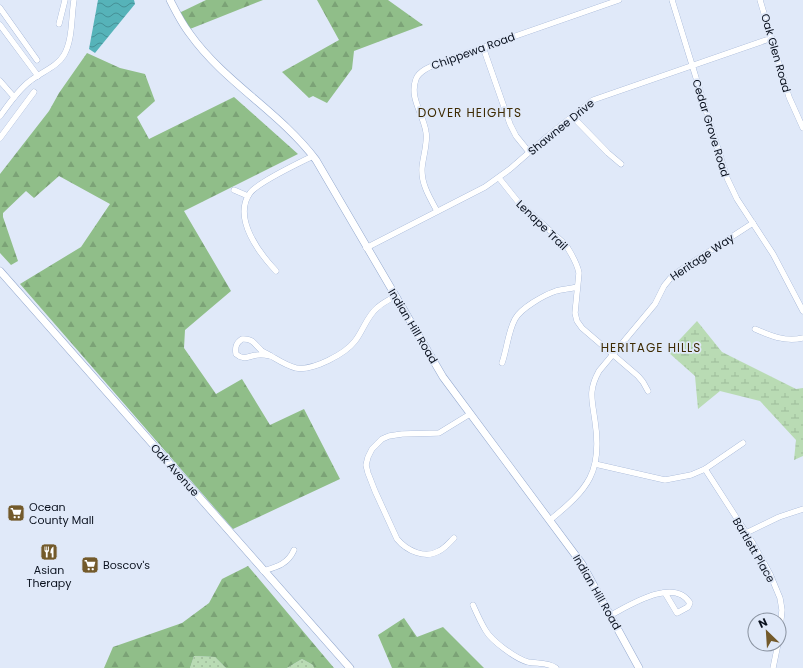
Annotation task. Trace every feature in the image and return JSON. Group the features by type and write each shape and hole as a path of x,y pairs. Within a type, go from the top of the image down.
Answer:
{"street":[{"path":"59,24 65,0"},
{"path":"0,116 14,97 29,81 52,67 64,55 69,41 74,0"},
{"name":"Indian Hill Road","path":"170,0 189,33 207,54 223,71 274,115 313,156 443,376 582,564 639,668"},
{"name":"Chippewa Road","path":"437,211 428,193 422,174 426,133 423,119 416,104 414,92 417,78 421,73 430,67 483,47 619,0"},
{"name":"Cedar Grove Road","path":"672,0 723,170 737,199 773,254 803,311"},
{"name":"Oak Glen Road","path":"760,0 789,97 803,128"},
{"path":"0,8 37,60"},
{"path":"0,25 38,76"},
{"path":"7,34 14,27"},
{"name":"Shawnee Drive","path":"366,248 485,187 499,178 588,103 598,98 772,38"},
{"path":"483,47 510,124 516,136 529,152"},
{"path":"0,81 14,97"},
{"path":"0,138 34,92"},
{"path":"572,116 608,153 621,164"},
{"path":"276,271 264,259 249,233 245,223 244,214 246,201 248,196 256,188 273,177 313,156"},
{"name":"Lenape Trail","path":"499,178 519,203 566,245 578,266 579,273 574,313 582,328 638,376 648,391"},
{"path":"234,190 248,196"},
{"name":"Heritage Way","path":"550,520 580,492 590,478 595,464 598,453 598,439 591,391 599,371 655,304 664,286 673,275 753,223"},
{"name":"Oak Avenue","path":"0,271 350,668"},
{"path":"502,363 516,318 522,311 555,292 577,287"},
{"path":"271,356 260,354 243,358 236,354 235,348 238,341 246,339 254,342 261,350 271,356 296,368 310,367 321,364 349,347 356,340 376,308 395,296"},
{"path":"755,329 776,338 794,340 803,338"},
{"path":"454,538 442,549 429,554 409,550 401,544 397,539 375,491 366,465 372,449 382,439 389,436 402,434 439,433 470,414"},
{"path":"595,464 665,480 691,475 704,469 743,443"},
{"name":"Bartlett Place","path":"704,469 746,533 770,574 780,598 782,612"},
{"path":"746,533 779,517 803,509"},
{"path":"263,570 285,563 291,557 294,550"},
{"path":"610,615 637,601 655,594 665,593 675,592 686,596 690,603 688,607 677,613 665,593"},
{"path":"473,605 486,632 508,651 518,658 529,662 551,665 556,668"},
{"path":"773,668 776,652"}],"green space":[{"path":"206,0 263,0 190,29 179,13"},
{"path":"317,0 388,0 423,25 354,51 352,69 327,103 313,96 309,98 282,72 339,40"},
{"path":"87,53 120,68 145,74 155,101 137,117 149,139 234,97 298,154 184,211 231,291 185,330 184,348 216,394 242,379 270,425 304,409 340,479 233,529 20,284 81,247 110,204 59,176 34,198 26,191 3,213 18,261 11,265 0,253 0,174 49,111 59,93"},
{"path":"697,321 722,352 796,389 803,388 803,456 794,460 796,440 760,401 720,391 698,409 695,376 668,352"},
{"path":"248,566 334,668 314,668 313,665 302,659 287,668 226,668 215,657 194,656 190,668 104,668 113,647 182,623 209,603 222,579"},
{"path":"404,618 417,637 443,627 484,668 392,668 378,635"},
{"path":"194,656 215,657 226,668 190,668"},
{"path":"302,659 313,665 314,668 287,668"}],"water":[{"path":"98,0 134,0 135,4 95,53 89,49"}],"place":[{"name":"Ocean County Mall","path":"16,513"},
{"name":"Asian Therapy","path":"49,552"},
{"name":"Boscov's","path":"90,565"}],"district":[{"name":"DOVER HEIGHTS","path":"470,112"},
{"name":"HERITAGE HILLS","path":"651,347"}]}
